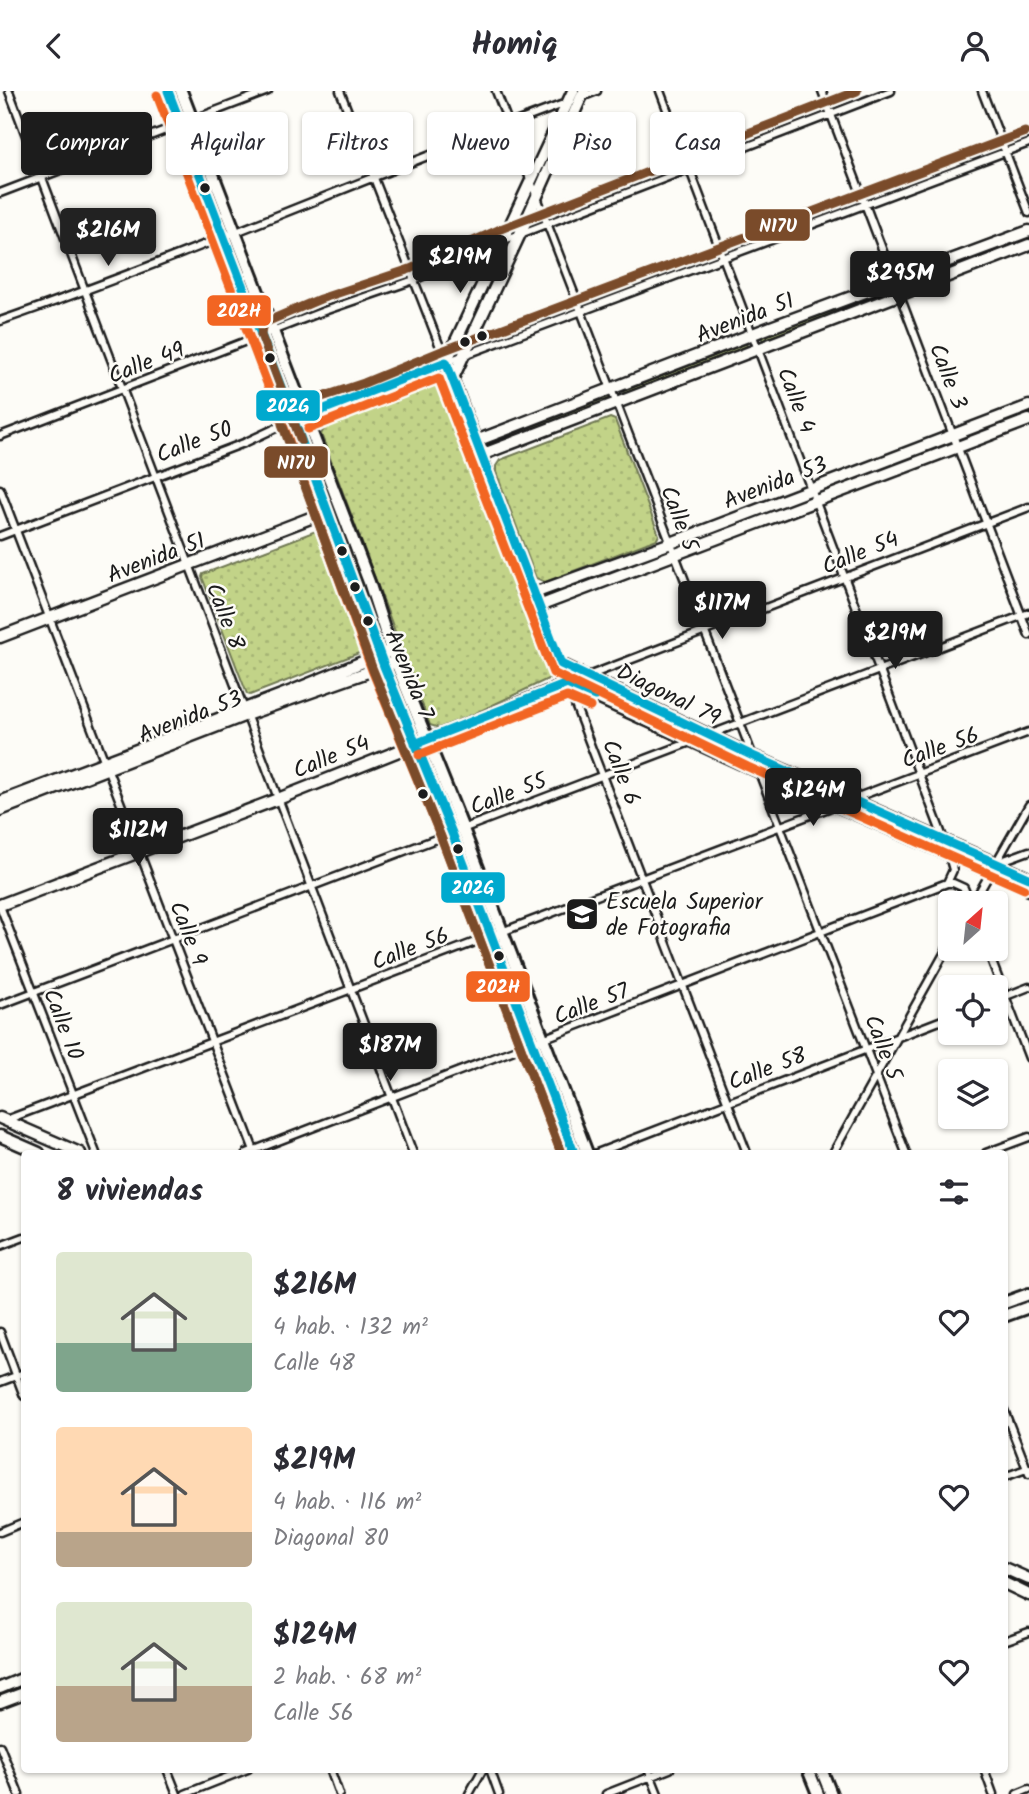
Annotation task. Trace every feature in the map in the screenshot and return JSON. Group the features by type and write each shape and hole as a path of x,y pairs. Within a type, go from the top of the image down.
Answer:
{"main road":[{"name":"Avenida 7","path":"168,91 175,112"},
{"name":"Avenida 7","path":"181,91 189,112"},
{"name":"Avenida 7","path":"200,175 267,334"},
{"name":"Avenida 7","path":"213,175 298,418 369,582 385,652 384,666 421,742 457,831 538,1042 573,1150"},
{"name":"Avenida 7","path":"298,418 326,512 385,652 396,662 421,742"},
{"name":"Avenida 7","path":"538,1042 586,1150"},
{"path":"1008,1302 1029,1294"},
{"path":"1008,1315 1029,1307"},
{"path":"810,1773 818,1794"},
{"path":"823,1773 831,1794"}],"street":[{"name":"Calle 8","path":"9,91 412,1150"},
{"path":"213,112 268,91"},
{"name":"Calle 6","path":"340,91 453,378 746,1150"},
{"name":"Calle 5","path":"496,91 504,112"},
{"path":"534,115 568,102 579,93 597,91"},
{"name":"Calle 4","path":"660,91 668,112"},
{"name":"Calle 3","path":"822,91 986,523 1025,614 1029,635"},
{"name":"Calle 49","path":"745,148 891,91"},
{"path":"982,91 1029,212"},
{"path":"453,378 536,198 579,93"},
{"path":"446,362 568,102"},
{"path":"0,193 166,130"},
{"name":"Calle 50","path":"0,536 244,443 298,418 368,394 446,362 1029,143"},
{"path":"0,321 84,292 427,155"},
{"name":"Calle 5","path":"528,175 905,1150"},
{"name":"Calle 49","path":"0,436 324,311 414,280 502,241 675,175"},
{"name":"Calle 4","path":"692,175 944,840"},
{"name":"Avenida 51","path":"476,441 1029,231"},
{"name":"Avenida 51","path":"481,455 1029,245"},
{"name":"Avenida 53","path":"534,593 1029,406"},
{"name":"Avenida 53","path":"539,606 1029,420"},
{"name":"Calle 9","path":"0,489 251,1150"},
{"name":"Calle 54","path":"0,905 1029,507"},
{"name":"Avenida 51","path":"0,638 326,512"},
{"name":"Calle 55","path":"0,1005 1025,614"},
{"name":"Avenida 53","path":"0,802 245,712 385,652"},
{"name":"Avenida 53","path":"245,712 396,662"},
{"name":"Diagonal 79","path":"561,664 753,756 944,840 1029,890"},
{"name":"Diagonal 79","path":"567,684 948,855 1029,878"},
{"name":"Calle 56","path":"2,1120 1029,732"},
{"name":"Avenida 53","path":"0,810 106,765"},
{"path":"979,891 1029,805"},
{"path":"993,868 1029,851"},
{"path":"948,855 953,870 947,883 953,883 965,891"},
{"name":"Calle 57","path":"257,1150 947,883"},
{"name":"Calle 10","path":"0,905 95,1150"},
{"path":"835,1150 940,961"},
{"path":"1008,995 1029,987"},
{"path":"1008,1004 1029,1058"},
{"name":"Calle 58","path":"605,1150 938,1022"},
{"path":"2,1120 73,1150"},
{"path":"0,1136 32,1150"},
{"path":"994,1150 1029,1137"},
{"path":"0,1246 21,1238"},
{"path":"0,1332 21,1387"},
{"path":"0,1382 21,1374"},
{"path":"1008,1420 1028,1470 1008,1476"},
{"path":"0,1532 21,1524"},
{"path":"1008,1570 1029,1579"},
{"path":"1008,1585 1029,1595"},
{"path":"1008,1640 1029,1632"},
{"path":"0,1688 21,1679"},
{"path":"0,1702 21,1694"},
{"path":"0,1746 19,1794"},
{"path":"169,1773 177,1794"},
{"path":"185,1794 238,1773"},
{"path":"331,1773 339,1794"},
{"path":"469,1794 481,1773"},
{"path":"491,1773 499,1794"},
{"path":"606,1794 650,1773 658,1794"},
{"path":"985,1773 993,1794"},
{"path":"1017,1794 1029,1789"}],"green space":[{"path":"1027,236 1028,241 904,288 903,283"},
{"path":"885,289 887,294 763,341 761,336"},
{"path":"746,343 748,348 624,395 623,391"},
{"path":"437,381 448,387 552,672 550,678 442,729 430,725 321,434 327,425"},
{"path":"610,395 612,400 488,447 486,442"},
{"path":"610,418 615,420 659,535 657,539 545,582 536,578 496,466 500,460"},
{"path":"321,529 368,648 247,694 203,574"}],"transit line":[{"name":"202G","path":"168,91 384,666 452,833 573,1150"},
{"name":"N17U","path":"301,441 261,335 266,322 320,299 410,269 498,230 857,91"},
{"name":"202H","path":"157,95 288,438 372,670 441,837 560,1150"},
{"name":"N17U","path":"560,1150 441,837 373,670 282,424 282,415 289,408 364,383 442,351 1025,132"},
{"name":"202G","path":"304,417 446,362 561,664 753,756 1029,878"},
{"name":"202H","path":"308,429 439,378 553,673 748,767 1024,889"},
{"name":"202G","path":"415,744 567,684 595,696"},
{"name":"202H","path":"419,755 567,697 590,707"}],"place":[{"name":"Escuela Superior de Fotografia","path":"582,914"}]}
